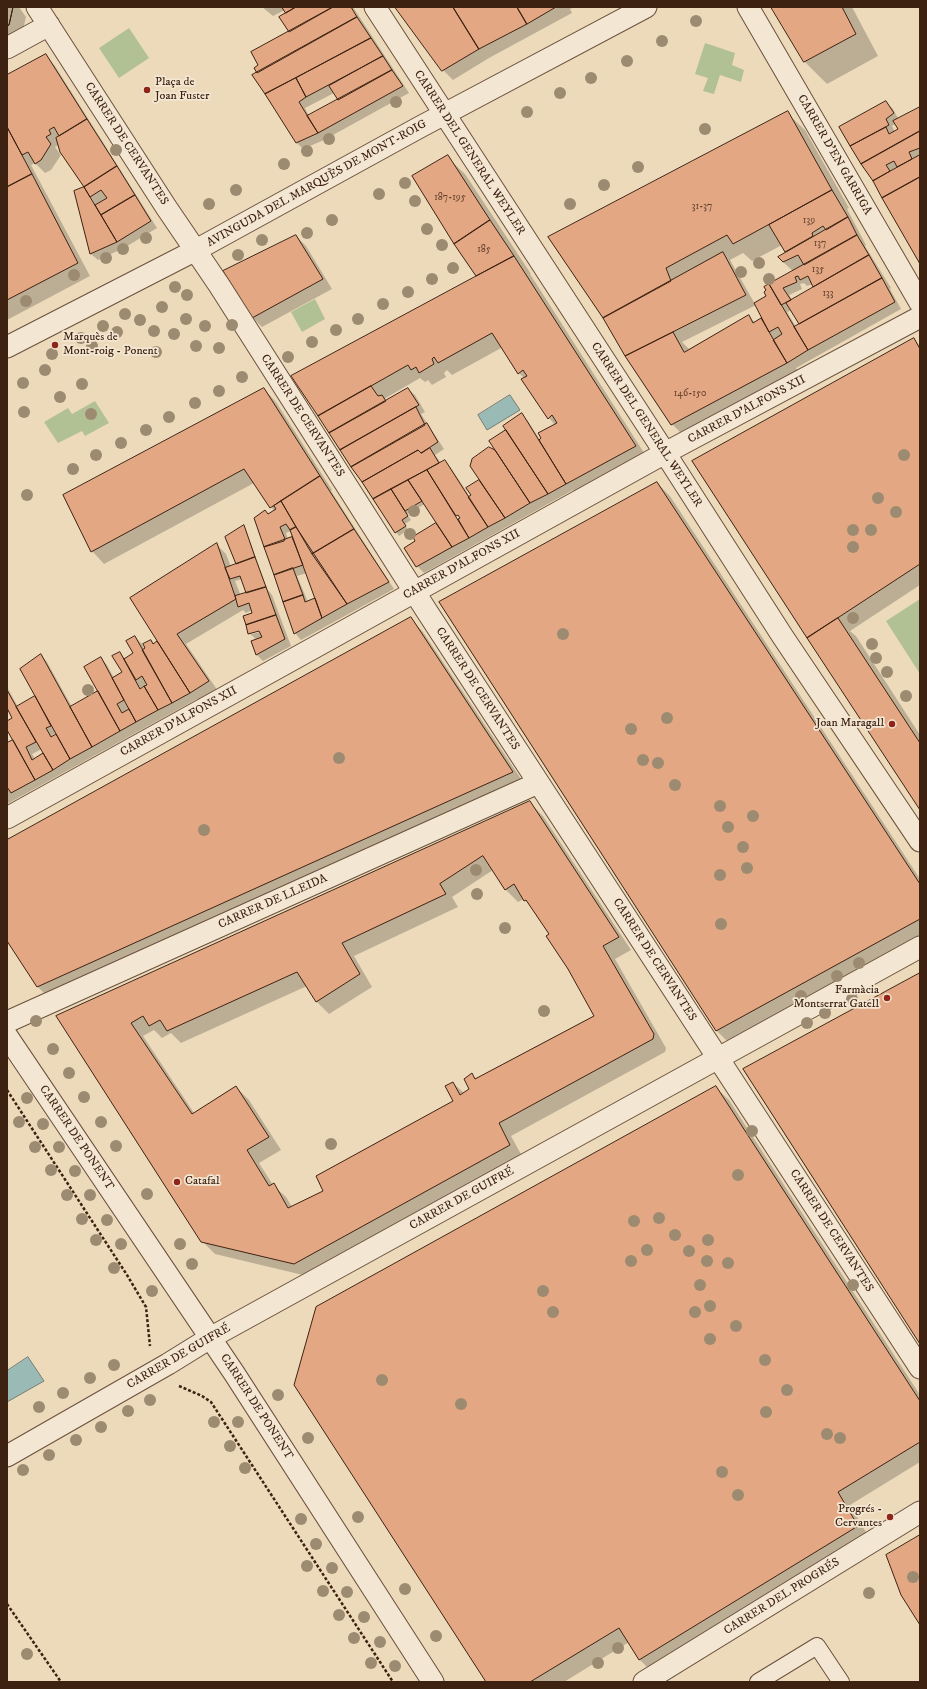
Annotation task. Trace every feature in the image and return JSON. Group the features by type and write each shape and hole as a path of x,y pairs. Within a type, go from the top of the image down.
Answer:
{"street":[{"name":"CARRER DE CERVANTES","path":"37,7 196,250 414,592 920,1368"},
{"name":"CARRER DEL GENERAL WEYLER","path":"375,7 783,637 920,841"},
{"name":"AVINGUDA DEL MARQUÈS DE MONT-ROIG","path":"7,347 196,250 444,114 646,7"},
{"name":"CARRER D'EN GARRIGA","path":"748,7 920,302"},
{"path":"7,48 49,26"},
{"name":"CARRER D'ALFONS XII","path":"7,818 665,453 920,317"},
{"name":"CARRER DE LLEIDA","path":"7,1022 538,782"},
{"name":"CARRER DE GUIFRÉ","path":"7,1456 168,1364 210,1338 920,947"},
{"name":"CARRER DE PONENT","path":"7,1036 210,1338 433,1682"},
{"name":"CARRER DEL PROGRÉS","path":"644,1682 920,1512"},
{"path":"758,1682 817,1646 841,1682"}],"path":[{"path":"7,1090 127,1275 146,1307 150,1351"},
{"path":"177,1384 202,1396 210,1402 393,1682"},
{"path":"7,1604 61,1682"}],"green space":[{"path":"129,28 149,58 119,78 99,48"},
{"path":"705,43 735,53 732,65 744,70 741,82 720,75 714,94 703,91 708,78 695,74"},
{"path":"315,299 325,319 302,332 291,312"},
{"path":"95,401 109,423 85,436 82,431 58,443 44,422 68,408 72,414"},
{"path":"920,599 920,674 886,621"}],"water":[{"path":"510,395 520,410 487,430 478,415"},
{"path":"28,1357 44,1381 7,1402 7,1371"}],"building":[{"path":"7,7 13,7 9,25 7,26"},
{"path":"7,7 13,7 9,25 7,26"},
{"path":"282,7 296,7 286,13"},
{"path":"296,7 333,7 289,32 279,17"},
{"path":"333,7 351,7 357,17 257,73 254,68 258,65 251,52"},
{"path":"395,7 453,7 479,49 442,71"},
{"path":"453,7 517,7 527,24 479,49"},
{"path":"517,7 556,7 527,24"},
{"path":"771,7 842,7 856,34 804,62"},
{"path":"357,17 371,38 265,94 252,75"},
{"path":"371,38 383,56 306,97 296,78"},
{"path":"46,54 87,119 59,136 54,127 49,130 51,134 46,137 51,144 41,160 35,164 28,152 22,155 7,127 7,75"},
{"path":"383,56 392,70 338,100 329,86"},
{"path":"392,70 403,86 318,133 307,116"},
{"path":"296,78 306,97 299,102 318,133 296,143 265,94"},
{"path":"886,101 894,113 886,119 889,125 850,146 839,127"},
{"path":"920,107 920,131 861,164 850,146 886,127 889,134 898,129 893,121"},
{"path":"788,111 832,190 733,244 727,235 666,268 671,281 603,318 548,237"},
{"path":"87,119 117,166 84,187 60,152 56,138"},
{"path":"7,127 32,174 7,187"},
{"path":"920,131 920,148 909,152 912,159 897,167 894,161 886,165 890,171 873,181 861,164"},
{"path":"448,155 490,220 454,244 412,176"},
{"path":"920,155 920,177 882,198 873,181"},
{"path":"117,166 135,195 101,215 95,205 107,198 101,190 90,197 84,187"},
{"path":"32,174 78,263 7,300 7,187"},
{"path":"920,177 920,264 882,198"},
{"path":"84,187 117,242 90,254 74,191"},
{"path":"832,190 848,217 826,230 823,226 812,233 813,236 785,252 769,225"},
{"path":"135,195 151,221 117,242 101,215"},
{"path":"848,217 857,235 804,265 798,255 783,262 778,257"},
{"path":"490,220 514,256 476,276 454,244"},
{"path":"296,235 323,279 252,318 223,271"},
{"path":"857,235 869,255 813,287 808,276 800,280 798,276 795,277 797,282 783,288 791,300 781,305 769,284"},
{"path":"723,252 746,295 625,356 603,318"},
{"path":"869,255 882,278 799,324 786,303"},
{"path":"514,256 636,446 566,484 539,440 541,438 538,433 557,423 552,415 548,419 521,379 527,376 523,370 518,374 492,333 438,363 434,357 432,359 434,364 419,373 416,367 411,370 408,365 318,416 291,376"},
{"path":"882,278 895,302 808,350 794,327"},
{"path":"769,284 808,350 787,363 773,340 782,334 778,327 769,332 754,303 766,296 764,292 766,290 764,287"},
{"path":"749,315 753,323 761,318 787,363 671,425 625,356 673,332 684,352"},
{"path":"914,338 920,349 920,564 807,638 692,461"},
{"path":"371,386 378,396 382,395 386,401 329,433 318,416"},
{"path":"264,388 320,476 270,508 244,469 91,552 63,495"},
{"path":"408,388 419,405 340,450 329,433"},
{"path":"416,407 425,425 351,467 340,450"},
{"path":"522,413 566,484 548,494 503,426"},
{"path":"427,423 438,442 421,453 418,450 362,482 351,467"},
{"path":"506,430 548,494 530,503 489,441"},
{"path":"489,447 495,450 530,503 505,518 470,466 472,459"},
{"path":"430,448 439,463 373,499 362,482 418,450 421,453"},
{"path":"445,460 488,527 469,538 458,519 460,518 458,515 456,516 427,470"},
{"path":"427,470 469,538 452,547 408,480"},
{"path":"320,476 354,529 312,554 281,501"},
{"path":"408,480 422,501 405,511 391,489"},
{"path":"479,480 505,518 488,527 468,497 471,495 466,488"},
{"path":"657,482 920,884 920,919 716,1031 439,602"},
{"path":"391,489 408,516 402,520 406,526 395,533 373,499"},
{"path":"281,501 296,527 290,530 286,524 280,527 285,539 284,541 264,547 254,518 265,510 268,514 276,509 274,506"},
{"path":"436,523 452,547 416,567 404,548 415,541 413,537"},
{"path":"244,525 255,557 236,564 225,537"},
{"path":"296,527 347,604 322,618 290,530"},
{"path":"354,529 389,582 347,604 312,554"},
{"path":"292,537 303,565 274,575 264,547"},
{"path":"217,543 236,599 177,634 209,681 190,693 130,598"},
{"path":"255,557 266,587 246,593 240,576 230,579 225,568"},
{"path":"293,568 303,595 283,602 274,575"},
{"path":"266,587 276,615 246,625 243,616 252,613 249,603 238,607 235,596"},
{"path":"303,595 305,602 315,598 322,618 294,634 283,602"},
{"path":"276,615 285,639 256,655 251,641 262,637 259,631 248,634 246,625"},
{"path":"411,617 513,772 37,987 7,941 7,840"},
{"path":"838,618 920,743 920,810 807,638"},
{"path":"135,636 172,703 158,710 144,686 147,685 142,676 136,680 124,659 133,653 126,641"},
{"path":"151,640 153,644 157,641 190,693 172,703 142,650 145,648 143,644"},
{"path":"120,652 140,689 144,686 158,710 136,722 112,678 122,672 112,656"},
{"path":"41,654 92,747 70,759 20,669"},
{"path":"101,657 124,700 117,704 122,713 129,709 136,722 120,731 84,667"},
{"path":"7,690 36,742 26,747 32,760 43,753 53,770 35,780 7,730 7,721 12,718 7,708"},
{"path":"98,691 120,731 92,747 70,707"},
{"path":"35,696 51,726 46,728 51,737 56,734 70,759 53,770 16,707"},
{"path":"13,740 35,780 11,793 7,787 7,743"},
{"path":"530,801 619,937 603,946 654,1034 653,1039 499,1123 510,1145 294,1264 201,1242 56,1016","holes":["483,856 505,890 514,884 524,901 526,900 549,934 546,936 568,969 594,1016 475,1079 472,1073 464,1079 469,1089 460,1095 453,1082 445,1086 453,1101 316,1176 323,1191 288,1208 274,1183 269,1186 247,1150 269,1137 236,1086 192,1114 131,1023 143,1016 149,1026 160,1020 167,1031 297,972 316,1002 360,974 342,943 446,894 440,884"]},
{"path":"920,973 920,1344 743,1069"},
{"path":"716,1086 920,1401 920,1442 838,1492 858,1526 639,1660 619,1628 530,1682 486,1682 294,1385 316,1307"},
{"path":"920,1535 920,1625 901,1595 886,1555"}],"place":[{"name":"Plaça de Joan Fuster","path":"147,90"},
{"name":"Marquès de Mont-roig - Ponent","path":"55,345"},
{"name":"Joan Maragall","path":"892,724"},
{"name":"Farmàcia Montserrat Gatell","path":"887,998"},
{"name":"Catafal","path":"177,1182"},
{"name":"Progrés - Cervantes","path":"890,1517"}]}
